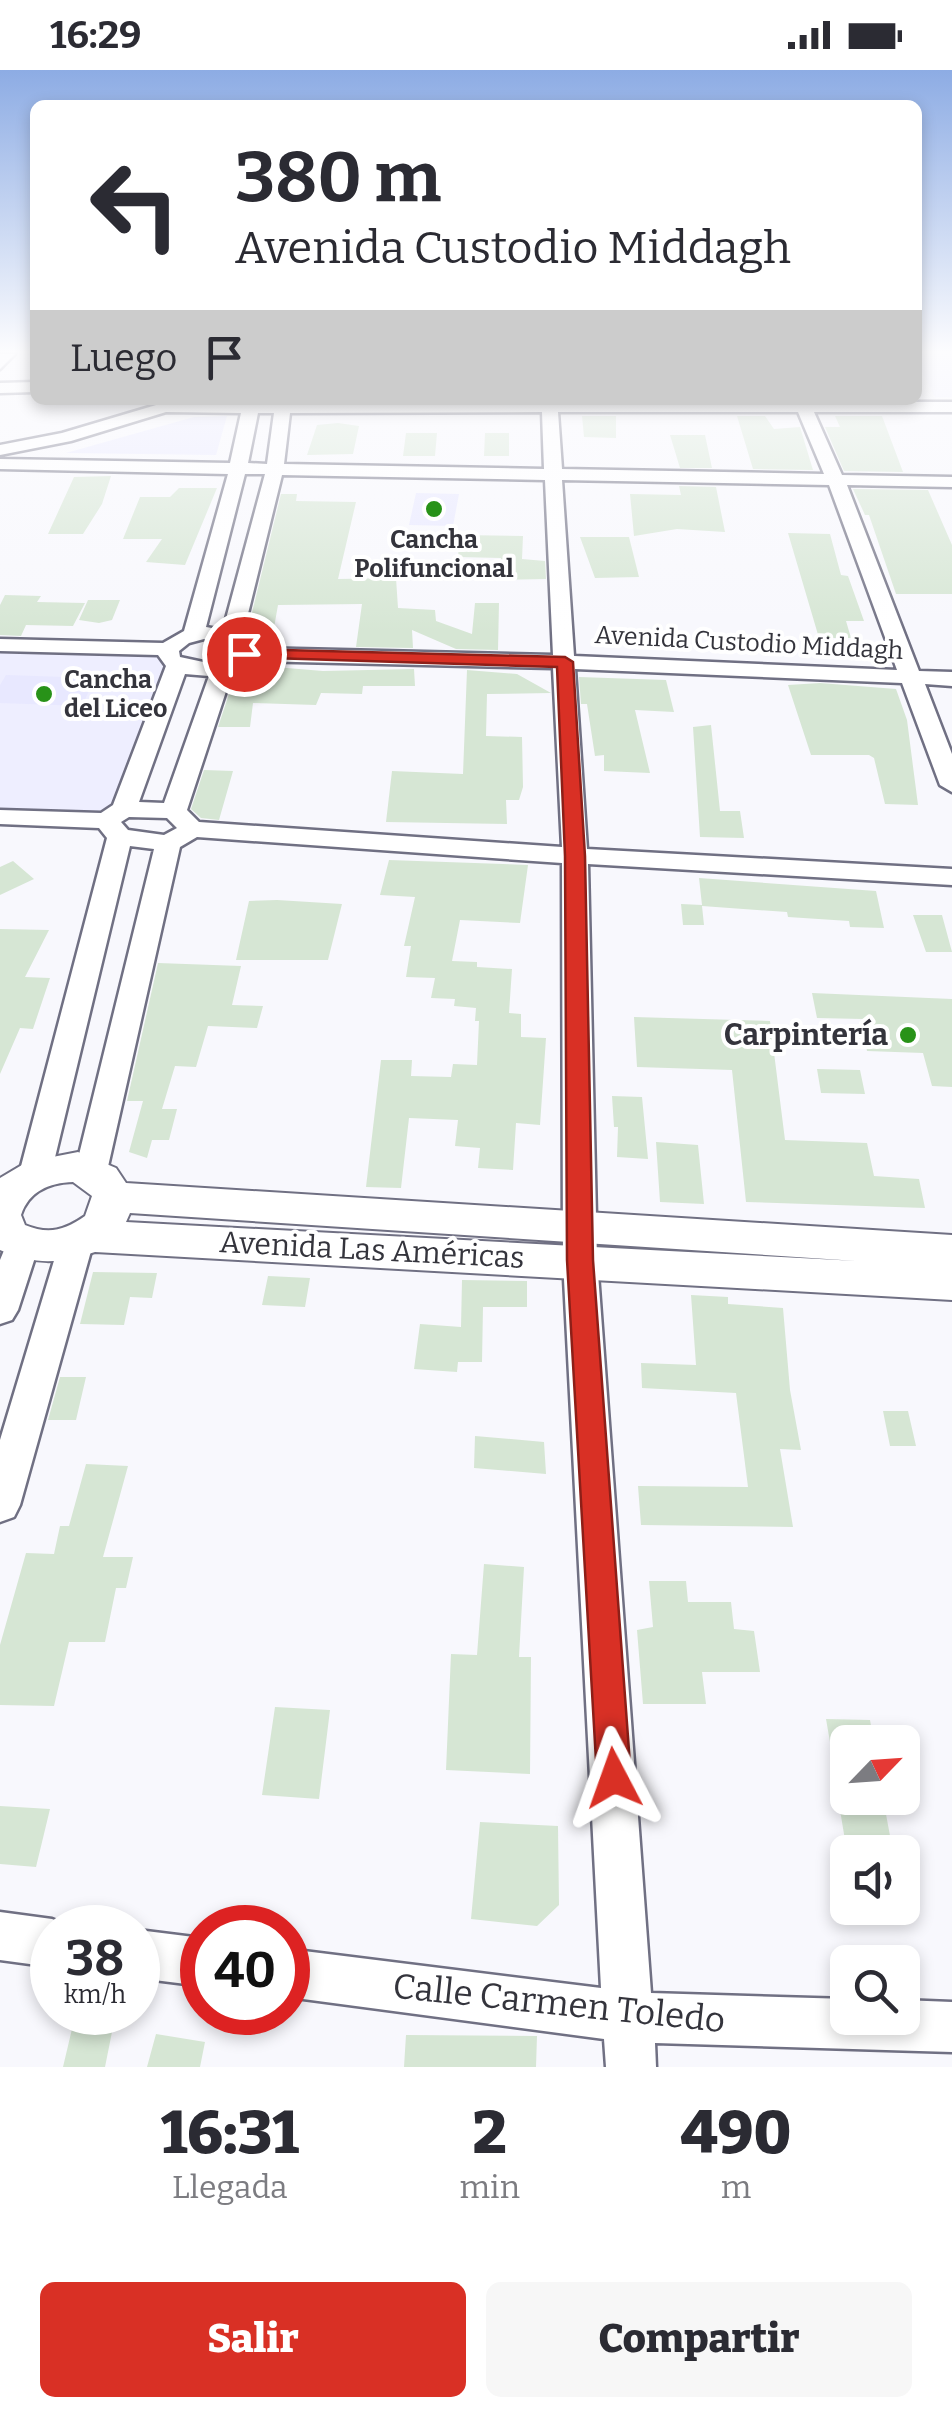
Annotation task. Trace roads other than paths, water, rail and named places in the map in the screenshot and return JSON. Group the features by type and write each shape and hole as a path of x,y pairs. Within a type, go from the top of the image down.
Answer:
{"main road":[{"path":"64,1167 102,1184 109,1218 84,1240 57,1249 8,1252 0,1215 3,1203 19,1181 64,1167"},
{"name":"Avenida Las Américas","path":"102,1184 580,1244 952,1283"},
{"name":"Avenida Las Américas","path":"84,1240 952,1251"}],"street":[{"path":"19,1181 117,822 173,657 194,634 242,447"},
{"path":"102,1184 178,827 223,667 238,645 278,447"},
{"path":"553,447 575,856 580,1244 631,2067"},
{"path":"822,447 952,785"},
{"path":"0,464 952,482"},
{"name":"Avenida Custodio Middagh","path":"194,634 238,645 952,678"},
{"path":"0,645 173,657 198,670 223,667"},
{"path":"0,817 952,877"},
{"path":"0,1504 84,1240"},
{"path":"0,1310 8,1252"},
{"path":"0,1936 30,1940"},
{"name":"Calle Carmen Toledo","path":"310,1976 630,2017 952,2027"}],"place":[{"name":"Cancha Polifuncional","path":"434,509"},
{"name":"Cancha del Liceo","path":"44,694"},
{"name":"Carpintería","path":"908,1035"}]}
